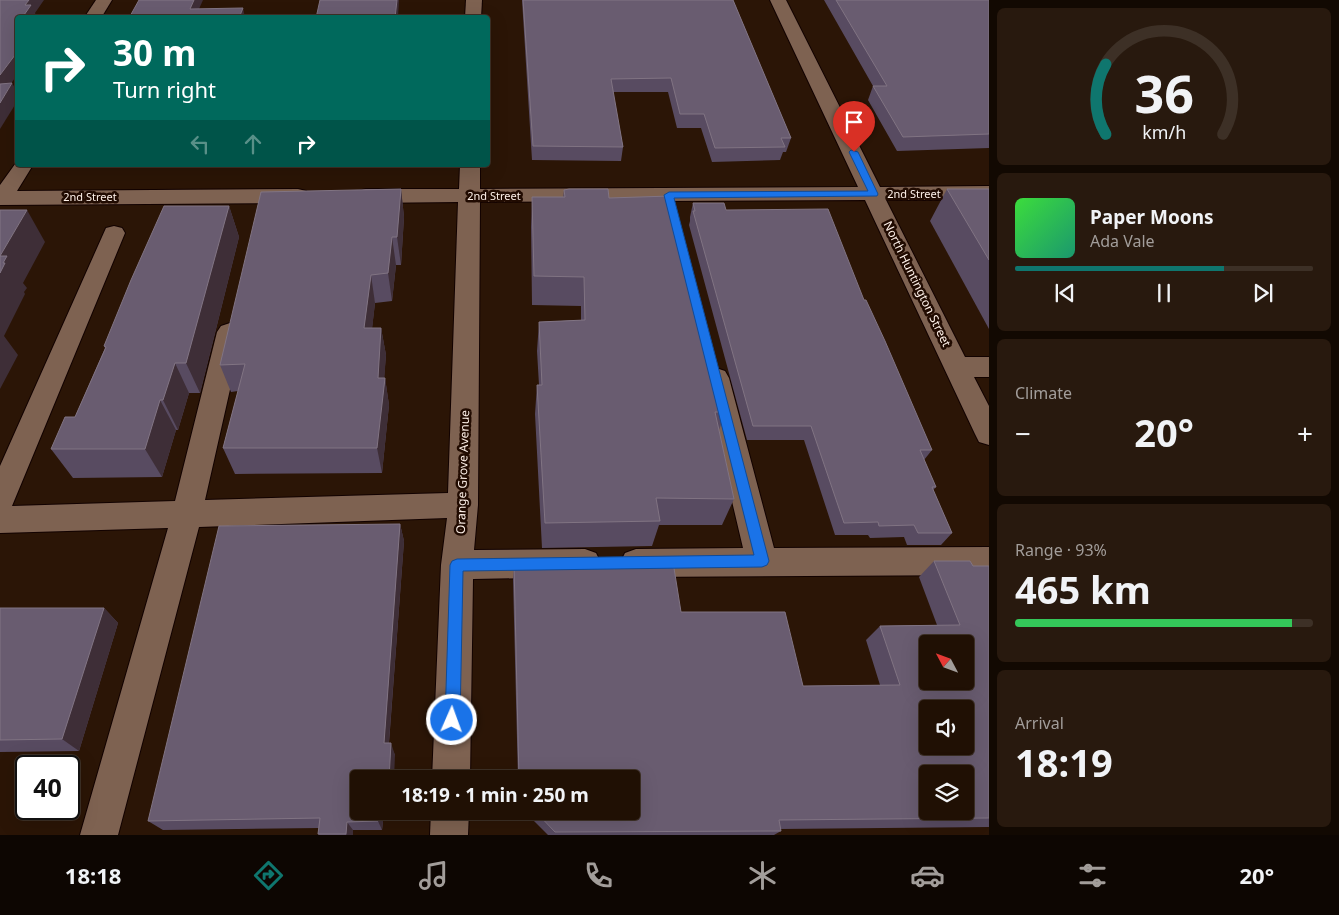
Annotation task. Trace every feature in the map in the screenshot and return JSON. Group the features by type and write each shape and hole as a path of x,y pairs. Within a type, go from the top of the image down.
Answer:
{"street":[{"path":"94,15 104,0"},
{"path":"473,15 474,0"},
{"name":"North Huntington Street","path":"778,0 874,194 989,434"},
{"path":"3,202 22,167"},
{"name":"Orange Grove Avenue","path":"451,770 457,565 464,505 470,167"},
{"name":"2nd Street","path":"347,196 989,193"},
{"path":"669,195 675,220"},
{"name":"2nd Street","path":"3,202 260,206 318,196"},
{"path":"0,500 114,233"},
{"path":"99,835 187,514 235,312"},
{"path":"709,353 762,561"},
{"path":"957,367 989,367"},
{"path":"0,520 464,505"},
{"path":"457,565 762,561 989,562"},
{"path":"449,835 450,820"}],"building":[{"path":"0,0 29,0 25,5 31,5 24,15 15,15 15,55 0,75"},
{"path":"139,0 194,0 190,9 243,8 240,15 131,15"},
{"path":"320,0 397,0 395,15 317,15"},
{"path":"523,0 733,0 791,138 781,138 785,147 715,148 704,114 680,114 671,78 611,79 623,147 533,146"},
{"path":"836,0 989,0 989,134 903,137 873,86 887,86"},
{"path":"12,83 0,103 0,84"},
{"path":"401,189 397,237 392,237 388,273 371,275 364,328 381,328 378,378 385,378 377,448 223,448 245,364 220,365 261,192"},
{"path":"608,189 609,198 670,196 726,412 715,412 734,499 656,498 660,521 545,523 537,385 542,385 539,322 585,320 584,277 534,276 532,197 565,197 564,190"},
{"path":"947,189 989,189 989,260"},
{"path":"693,203 724,203 726,210 828,209 864,300 866,300 885,341 932,450 920,450 936,487 932,487 952,533 918,533 914,525 879,526 878,522 844,523 811,426 753,426 693,211 695,211"},
{"path":"164,206 229,206 186,363 175,363 163,400 160,400 145,449 51,449 65,417 75,417 106,347 104,346 131,280"},
{"path":"0,210 27,210 0,256"},
{"path":"0,256 7,256 0,273"},
{"path":"400,524 384,743 391,743 390,770 350,770 350,820 378,821 347,822 346,834 318,834 320,818 148,821 219,526"},
{"path":"934,561 970,561 973,566 989,566 989,818 974,818 974,765 919,765 919,819 779,820 781,831 555,832 544,820 640,820 640,770 519,770 514,564 673,562 681,612 785,612 803,686 900,685 880,626 960,625"},
{"path":"0,608 104,608 62,739 0,740"}],"route":[{"path":"452,720 457,565 762,561 669,195 874,194 854,152"}]}
